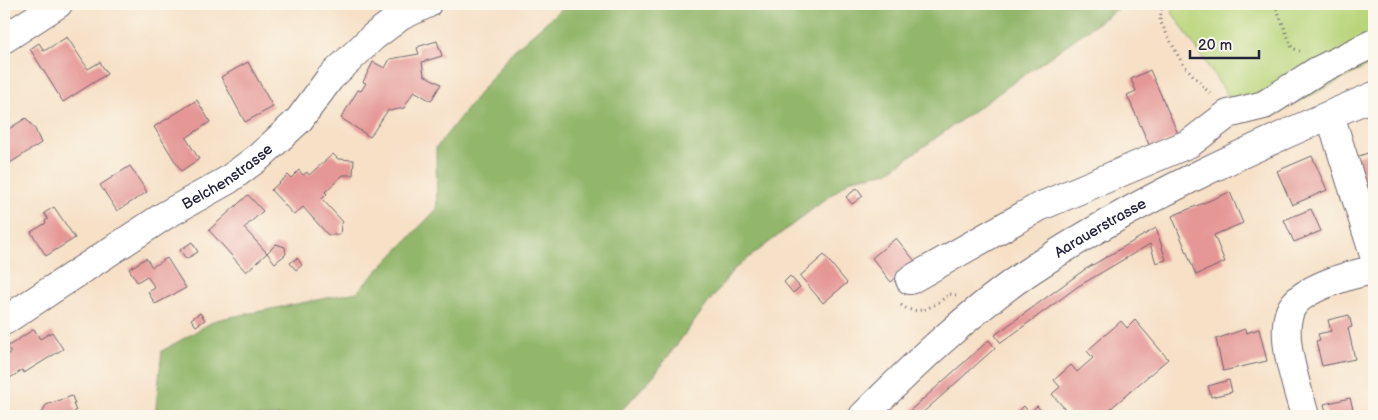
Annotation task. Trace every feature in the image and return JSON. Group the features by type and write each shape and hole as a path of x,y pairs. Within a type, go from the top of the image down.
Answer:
{"street":[{"path":"4,39 58,4"},
{"name":"Belchenstrasse","path":"4,320 164,216 228,180 253,161 299,120 330,78 373,37 401,16 427,4"},
{"path":"910,280 1039,207 1190,143 1228,114 1264,105 1317,71 1374,43"},
{"name":"Aarauerstrasse","path":"863,416 897,382 973,314 1026,273 1106,224 1196,176 1374,96"},
{"path":"1264,105 1274,140"},
{"path":"1330,115 1374,255"},
{"path":"1305,416 1290,356 1287,330 1290,309 1306,295 1329,282 1374,270"}],"path":[{"path":"1162,4 1160,21 1182,63 1203,84 1217,102"},
{"path":"1275,4 1292,48 1306,52"}],"green space":[{"path":"567,4 1124,4 888,172 852,179 733,270 654,375 616,416 155,416 162,351 216,320 357,292 437,209 436,148 511,53"},
{"path":"1175,4 1374,4 1374,63 1298,102 1258,99 1232,102 1172,12"}],"building":[{"path":"67,37 88,69 100,62 107,74 63,102 30,49 39,43 44,51"},
{"path":"437,41 442,56 422,62 424,75 441,84 431,101 414,91 404,108 388,110 370,137 341,118 358,90 361,91 366,83 363,82 373,62 385,68 390,59 419,54 417,48"},
{"path":"248,62 273,107 245,122 221,77"},
{"path":"1150,70 1179,136 1151,149 1127,95 1136,91 1131,79"},
{"path":"197,100 210,122 186,138 199,159 181,171 154,127"},
{"path":"26,118 35,129 41,143 7,165 4,159 4,132"},
{"path":"1374,151 1374,184 1363,188 1353,158"},
{"path":"333,154 338,159 354,160 353,175 343,175 325,192 327,194 322,199 343,222 340,235 328,235 303,207 294,215 271,190 288,175 291,178 299,170 303,175 307,172 309,175"},
{"path":"1312,156 1327,190 1292,205 1277,171"},
{"path":"130,166 147,192 117,211 100,185"},
{"path":"857,188 863,196 852,204 846,197"},
{"path":"1230,192 1243,223 1214,235 1225,262 1196,275 1172,216"},
{"path":"248,195 263,211 244,228 267,253 246,272 209,230"},
{"path":"54,207 75,238 46,256 31,232 46,223 45,221 48,219 44,213"},
{"path":"1311,209 1321,231 1294,242 1284,220"},
{"path":"1156,228 1166,260 1156,263 1150,244 1077,287 1001,343 995,335 1084,270"},
{"path":"896,238 915,261 891,282 872,258"},
{"path":"192,242 198,252 186,259 180,250"},
{"path":"276,244 285,247 286,254 275,263 267,253"},
{"path":"824,255 847,283 823,303 800,276"},
{"path":"146,258 152,267 167,258 186,288 155,304 148,292 155,288 147,276 137,282 129,269"},
{"path":"297,258 302,265 296,270 290,263"},
{"path":"790,276 800,287 793,293 784,282"},
{"path":"200,313 205,320 196,326 191,319"},
{"path":"1349,315 1352,327 1348,328 1355,359 1322,366 1316,341 1320,340 1318,334 1331,331 1328,320"},
{"path":"1135,320 1168,359 1102,416 1071,416 1052,394 1060,387 1054,380 1071,365 1077,372 1093,358 1087,351 1121,321 1127,328"},
{"path":"34,329 40,339 52,332 63,349 24,373 22,370 4,382 4,357 11,352 7,347"},
{"path":"1245,329 1246,333 1259,329 1267,361 1223,371 1216,339"},
{"path":"989,340 995,348 919,416 904,416"},
{"path":"1229,380 1232,392 1211,397 1208,386"},
{"path":"72,396 76,411 73,413 74,416 41,416 46,405"},
{"path":"1350,398 1355,416 1327,416 1324,404"},
{"path":"1024,406 1029,413 1037,406 1046,416 1013,416"}]}
